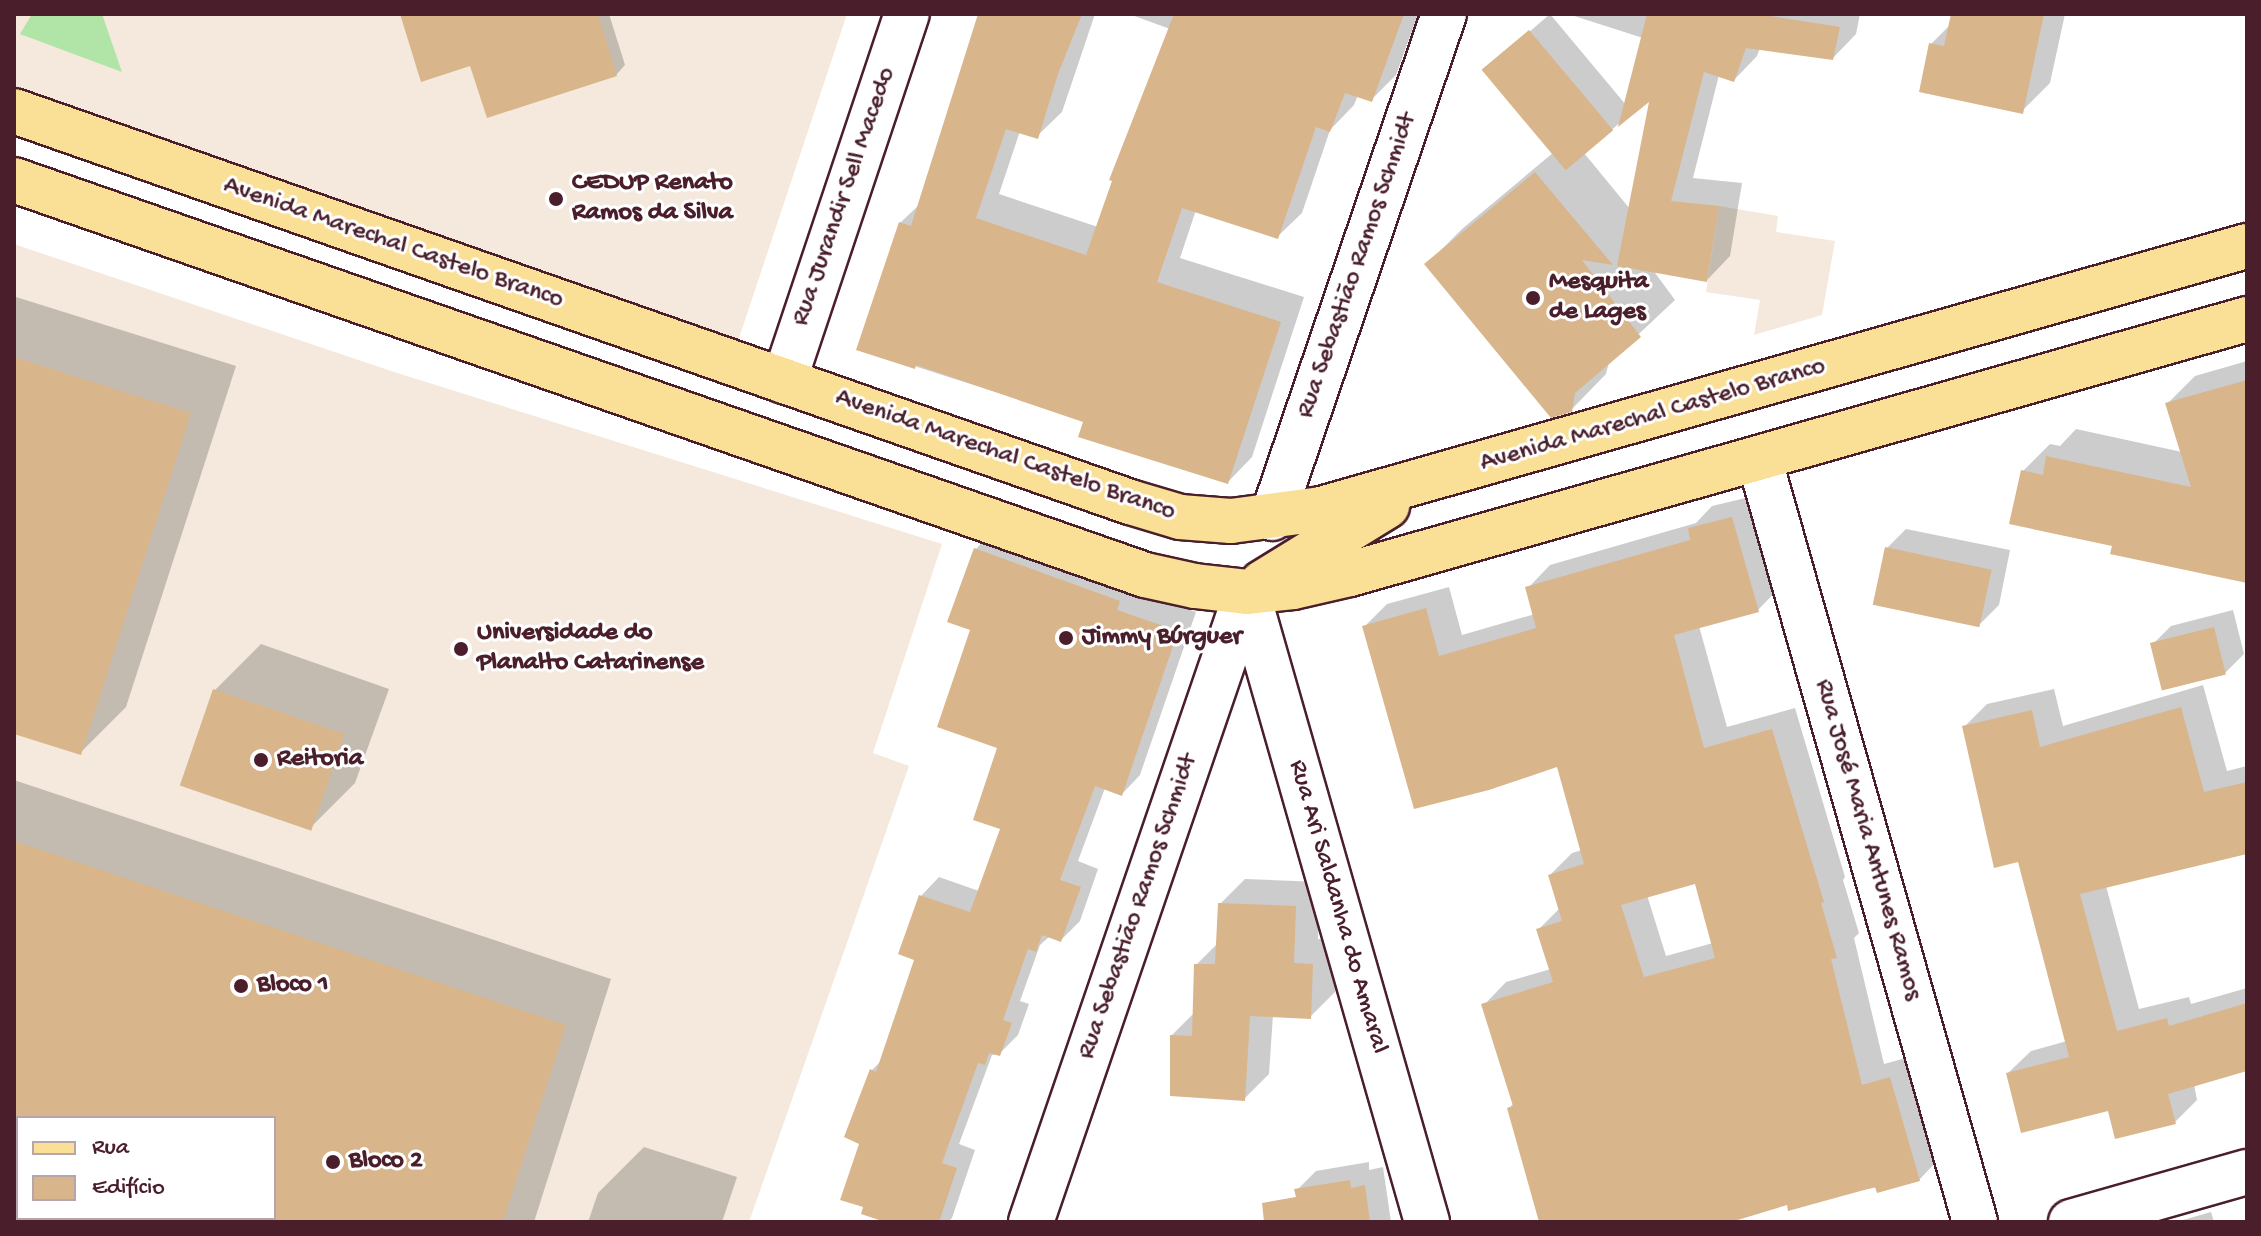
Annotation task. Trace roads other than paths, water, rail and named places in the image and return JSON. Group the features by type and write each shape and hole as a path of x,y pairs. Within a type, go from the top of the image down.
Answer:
{"main road":[{"name":"Avenida Marechal Castelo Branco","path":"14,111 1180,517 1231,521 1272,518 1321,509 2247,246"},
{"path":"14,180 1145,575 1195,586 1247,592 1293,587 1350,574 2247,319"},
{"path":"1247,592 1430,479"}],"street":[{"name":"Rua Jurandir Sell Macedo","path":"784,381 907,14"},
{"name":"Rua Sebastião Ramos Schmidt","path":"1272,518 1444,14"},
{"name":"Rua José Maria Antunes Ramos","path":"1759,458 1975,1222"},
{"name":"Rua Sebastião Ramos Schmidt","path":"1031,1222 1247,592"},
{"name":"Rua Ari Saldanha do Amaral","path":"1247,592 1427,1222"},
{"path":"2071,1222 2247,1172"}],"place":[{"name":"CEDUP Renato Ramos da Silva","path":"556,199"},
{"name":"Mesquita de Lages","path":"1533,298"},
{"name":"Jimmy Búrguer","path":"1066,638"},
{"name":"Universidade do Planalto Catarinense","path":"461,649"},
{"name":"Reitoria","path":"261,760"},
{"name":"Bloco 1","path":"241,986"},
{"name":"Bloco 2","path":"333,1162"}]}
